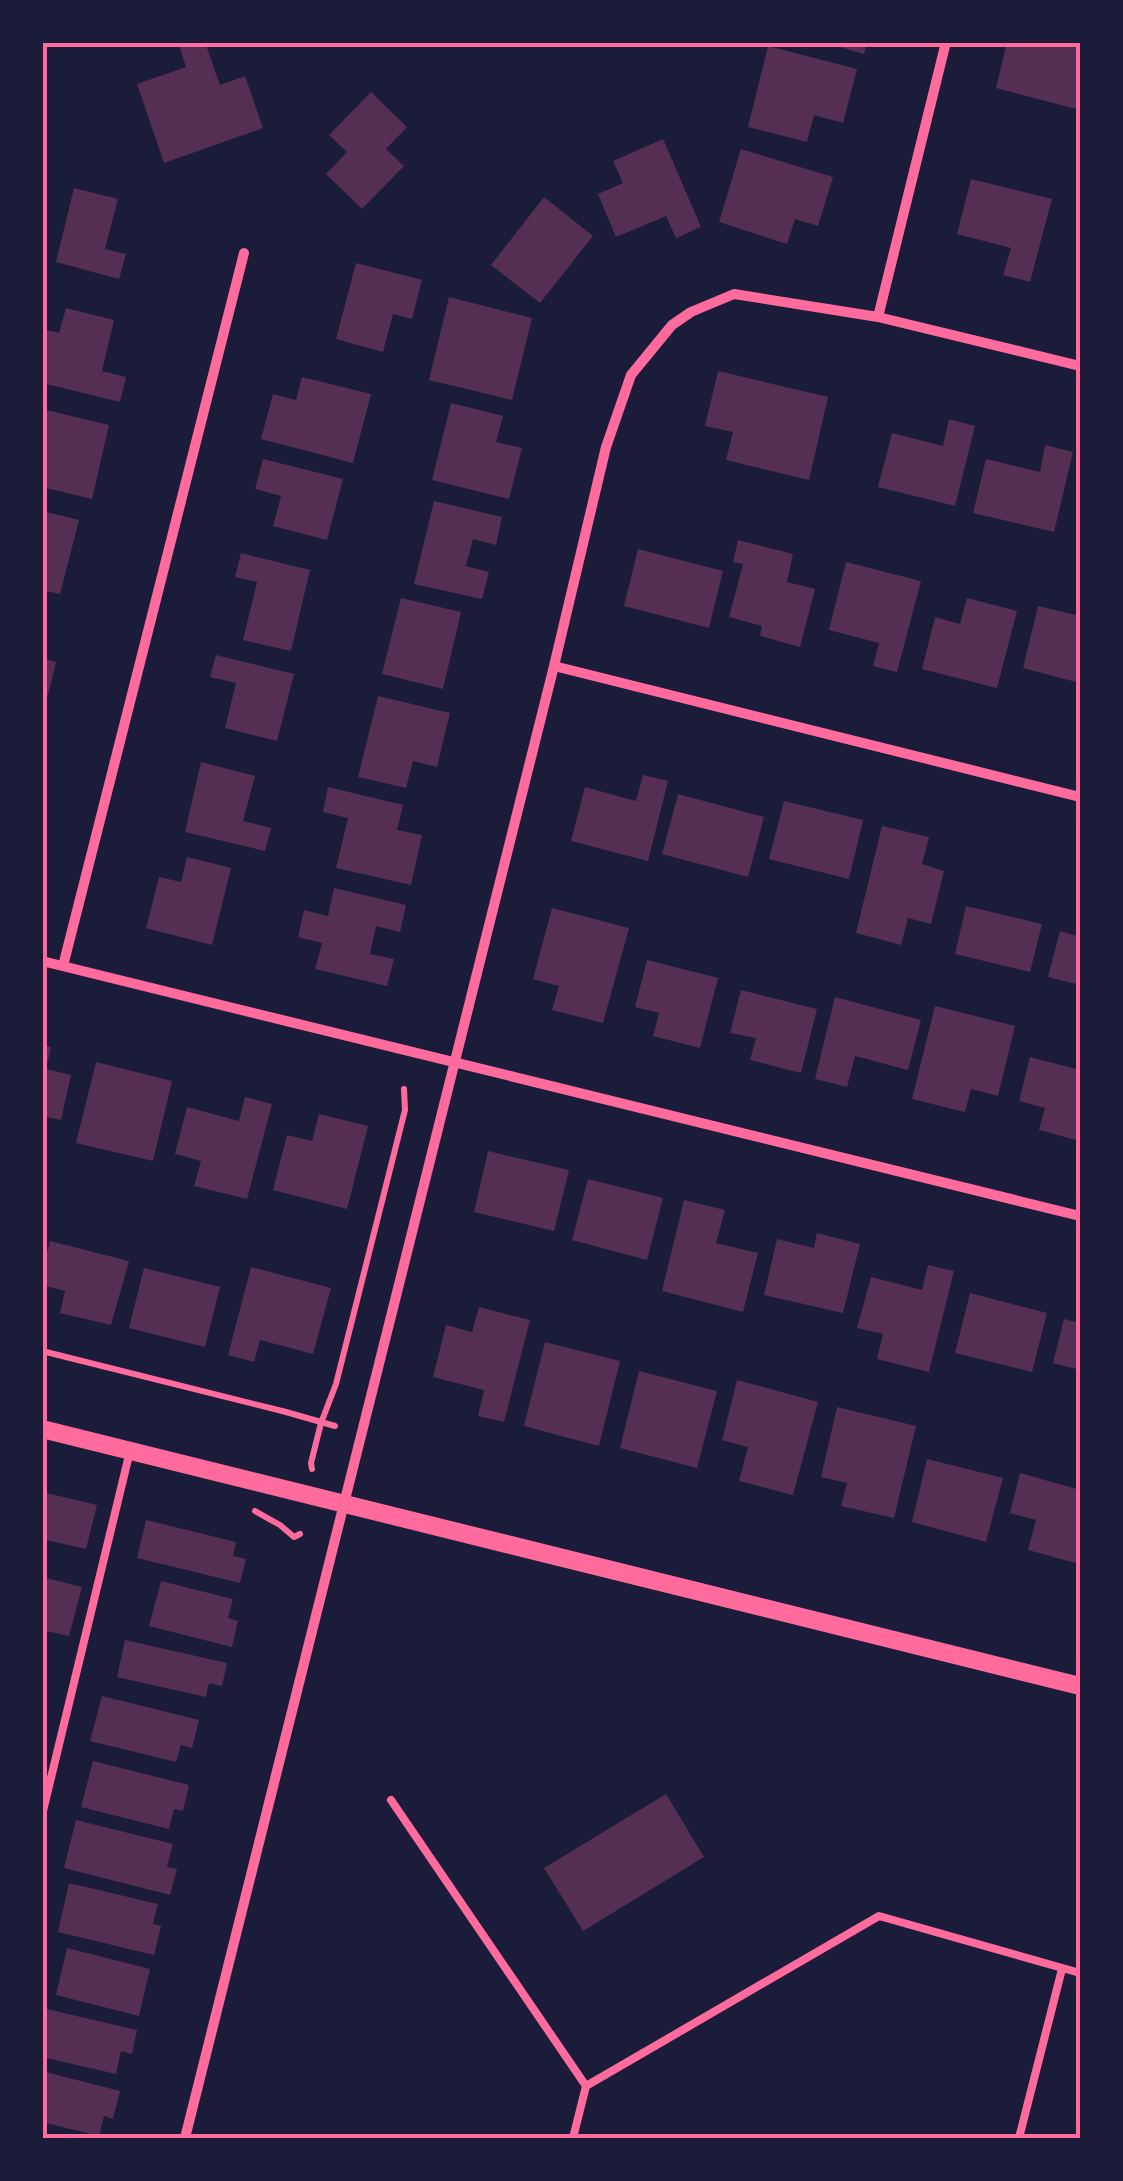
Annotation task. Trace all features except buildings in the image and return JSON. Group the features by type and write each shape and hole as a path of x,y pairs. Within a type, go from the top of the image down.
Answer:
{"street":[{"path":"878,317 946,42"},
{"path":"63,966 244,253"},
{"path":"185,2138 612,429 631,375 672,325 691,312 734,294 878,317 1080,366"},
{"path":"554,666 1080,797"},
{"path":"42,961 1080,1216"},
{"path":"42,1430 1080,1686"}],"lane":[{"path":"42,1814 130,1451"},
{"path":"391,1800 586,2086"},
{"path":"573,2138 586,2086 879,1916 1080,1973"},
{"path":"1019,2138 1062,1969"}],"path":[{"path":"312,1469 405,1110 404,1089"},
{"path":"42,1352 334,1426"},
{"path":"254,1510 294,1537 300,1534"}]}
